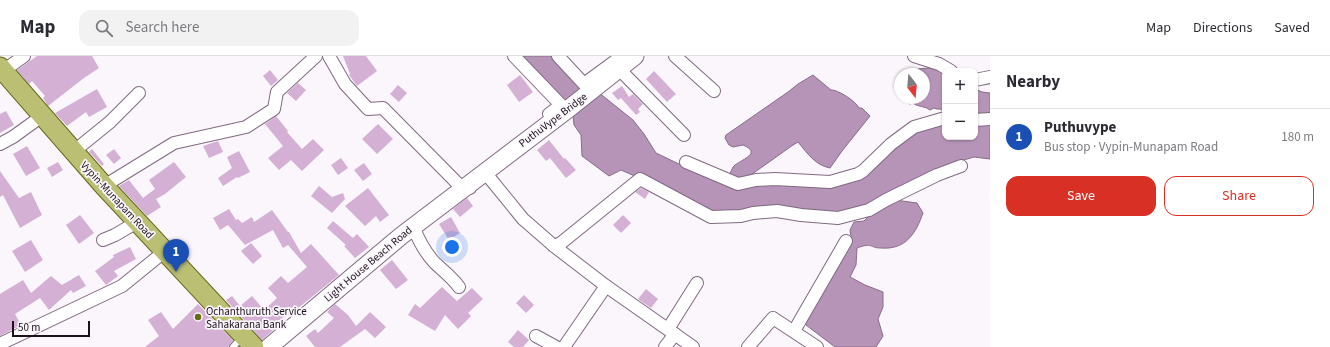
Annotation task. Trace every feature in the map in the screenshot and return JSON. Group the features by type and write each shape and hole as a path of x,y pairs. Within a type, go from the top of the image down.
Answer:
{"main road":[{"name":"PuthuVype Bridge","path":"466,186 636,56"},
{"name":"Vypin-Munapam Road","path":"2,69 73,152 165,251 243,343"},
{"name":"Light House Beach Road","path":"269,347 413,226 466,186"}],"street":[{"path":"2,69 24,56"},
{"path":"104,186 174,143 246,126 274,110 277,92 316,56"},
{"path":"329,56 345,84 368,110 383,108 466,186 472,188 567,116"},
{"path":"466,186 463,179 561,105 514,56"},
{"path":"558,56 584,84 622,56"},
{"path":"598,92 645,56"},
{"path":"675,56 714,91"},
{"path":"922,57 946,68"},
{"path":"623,73 684,135"},
{"path":"978,79 990,77"},
{"path":"73,152 110,122 139,93"},
{"path":"0,144 13,137 42,116"},
{"path":"686,162 738,184 756,180 775,179 830,182 858,174 891,144 914,127 942,119"},
{"path":"978,120 990,119"},
{"path":"554,246 561,243 640,180 711,217 741,216 753,213 777,211 801,215 838,218 868,210 892,196 937,175 961,166"},
{"path":"488,176 523,219 554,246 606,286 693,347"},
{"path":"103,240 137,222"},
{"path":"413,226 418,241 432,260 455,281 458,287"},
{"path":"794,331 846,241"},
{"path":"0,344 122,286 165,251"},
{"path":"665,347 671,332 698,282"},
{"path":"564,347 606,286"},
{"path":"748,347 773,318 817,347"},
{"path":"536,336 556,347"}],"shaded area":[{"path":"517,56 553,56 633,120 656,153 679,164 736,186 845,181 919,130 942,121 942,140 978,140 978,124 990,123 990,159 974,157 960,161 854,213 709,212 660,187 621,170 609,176 582,156 581,135 574,125 573,115"},
{"path":"930,68 942,70 942,110 934,108 930,110 915,104 930,104"},
{"path":"813,75 831,90 834,90 851,99 859,108 862,108 870,116 830,168 816,162 798,142 748,177 745,181 729,176 732,168 749,156 751,151 743,145 733,147 729,145 725,138 726,135"},
{"path":"978,90 990,93 990,113 978,117"},
{"path":"895,200 917,203 923,213 917,227 909,239 897,246 890,248 877,248 866,245 857,248 856,265 850,277 883,292 883,307 878,319 883,336 876,347 835,347 806,325 807,316 843,255 851,236 850,230 854,222 864,221 874,211"}],"building":[{"path":"37,56 92,56 99,68 48,106 43,98 45,96 32,81 29,84 17,70"},
{"path":"343,56 366,56 377,71 357,86 349,75 350,74"},
{"path":"270,70 278,80 271,86 263,76"},
{"path":"654,71 676,94 667,102 646,79"},
{"path":"520,75 533,92 519,102 507,85"},
{"path":"298,83 306,90 296,101 287,93"},
{"path":"398,85 407,93 399,102 390,94"},
{"path":"622,86 629,97 633,94 643,104 638,109 640,112 636,115 621,98 618,100 612,93"},
{"path":"97,89 107,107 89,117 86,112 67,126 55,113"},
{"path":"6,111 14,125 0,133 0,114"},
{"path":"276,116 288,131 287,132 302,149 313,139 324,150 302,171 291,160 279,170 268,158 283,146 265,124"},
{"path":"378,124 393,139 377,154 362,139"},
{"path":"549,140 564,159 565,158 576,170 566,178 550,158 546,161 537,150"},
{"path":"218,141 223,152 209,158 203,146"},
{"path":"27,146 40,168 26,176 13,154"},
{"path":"92,149 104,164 102,166 89,152"},
{"path":"114,149 121,158 114,164 106,155"},
{"path":"239,151 250,172 238,178 237,177 223,186 218,178 232,168 227,157"},
{"path":"341,158 348,168 338,175 331,165"},
{"path":"58,162 63,170 52,177 47,168"},
{"path":"174,162 186,177 165,194 156,199 161,207 147,216 119,186 129,180 143,198 155,189 149,180"},
{"path":"364,163 372,174 363,181 354,170"},
{"path":"0,171 19,198 31,192 42,215 20,228 3,195 0,197"},
{"path":"319,186 332,197 343,193 345,199 332,213 311,196"},
{"path":"368,188 389,215 380,222 376,216 365,226 345,206"},
{"path":"641,188 649,192 645,199 635,192"},
{"path":"467,198 473,206 460,217 453,209"},
{"path":"229,209 236,220 238,219 242,223 252,217 254,222 272,210 289,232 301,253 311,244 339,275 292,313 291,312 278,321 280,324 262,340 226,300 232,296 240,306 252,296 264,310 277,298 268,288 281,276 288,283 307,267 288,245 283,248 273,230 245,245 228,225 220,230 213,218"},
{"path":"80,215 94,233 79,244 66,225"},
{"path":"623,215 631,223 621,233 613,225"},
{"path":"451,217 460,233 449,240 439,224"},
{"path":"333,221 353,238 357,234 369,247 355,258 344,246 346,245 327,228"},
{"path":"31,240 43,260 25,272 12,251"},
{"path":"251,243 262,256 253,264 241,251"},
{"path":"130,247 136,259 114,271 118,276 106,285 95,271 114,257 113,255"},
{"path":"392,260 408,280 396,289 380,270"},
{"path":"79,275 86,286 73,293 71,290 49,310 40,298 15,314 21,325 0,336 0,294 23,280 31,293 51,276 62,285"},
{"path":"442,287 457,301 472,288 483,299 468,313 471,316 458,329 445,315 435,331 408,315 415,304 420,308"},
{"path":"646,289 658,299 651,308 638,299"},
{"path":"524,295 534,305 526,313 516,303"},
{"name":"Ochanthuruth Service Sahakarana Bank","path":"198,304 233,340 228,347 145,347 159,336 148,320 161,312 173,329"},
{"path":"335,304 348,315 356,326 370,312 386,327 375,338 365,329 340,347 315,347 306,336 315,329 318,333 334,318 327,312"},
{"path":"518,330 529,340 523,347 514,347 508,342"}],"place":[{"name":"Puthuvype","path":"176,272"},
{"name":"Ochanthuruth Service Sahakarana Bank","path":"198,317"}]}
